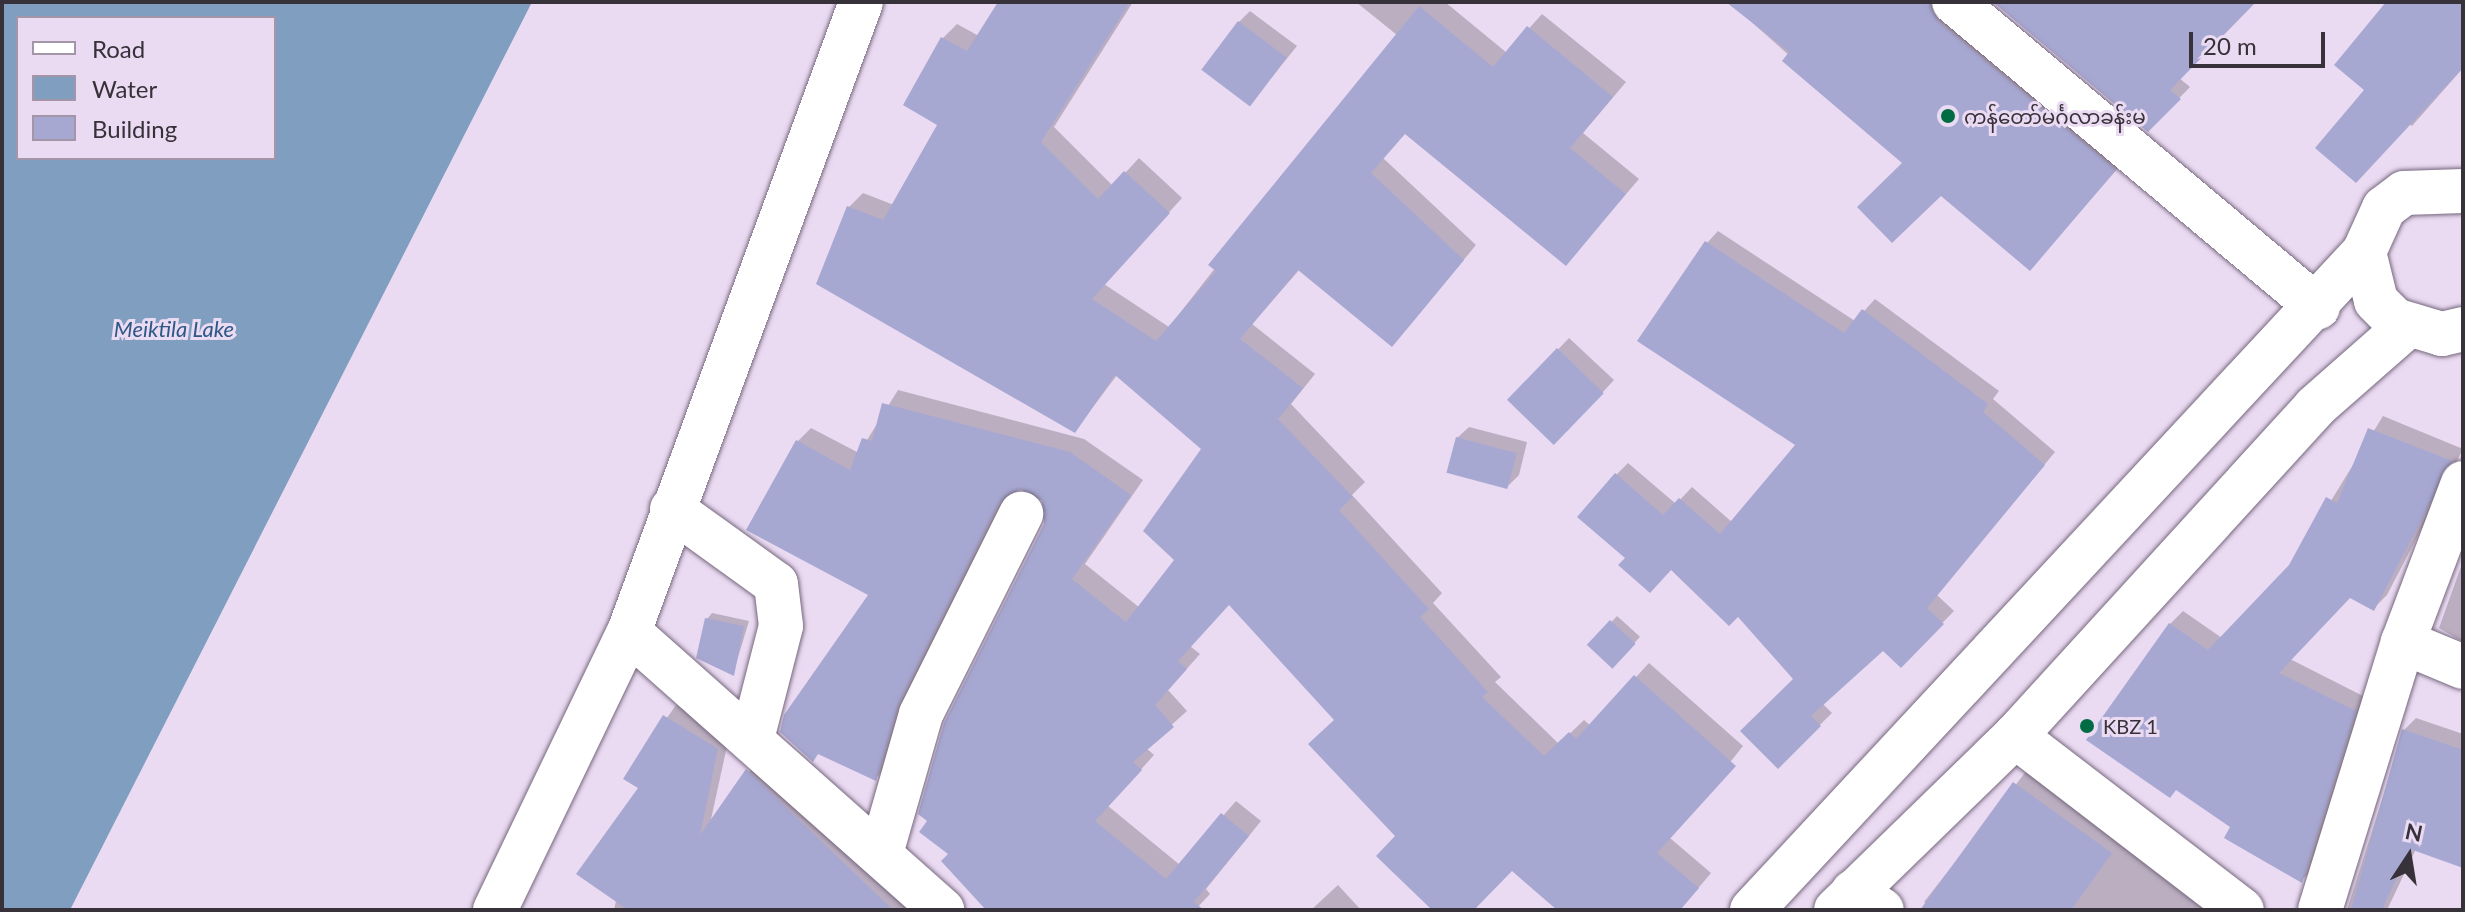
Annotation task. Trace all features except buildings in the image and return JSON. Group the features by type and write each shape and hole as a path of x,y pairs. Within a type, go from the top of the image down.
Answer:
{"main road":[{"path":"495,910 629,632 861,2"},
{"path":"1954,2 2318,307"},
{"path":"1752,910 2318,307 2364,252 2384,208 2404,193 2463,191"},
{"path":"2364,252 2376,301 2406,327 2442,334 2463,329"},
{"path":"1857,904 2315,407 2406,327"},
{"path":"2320,910 2403,642 2463,483"},
{"path":"672,509 776,584 781,626 752,739"},
{"path":"882,850 921,714 1021,514"},
{"path":"629,632 882,850 942,910"},
{"path":"2403,642 2463,667"},
{"path":"2015,736 2242,910"}],"water":[{"name":"Meiktila Lake","path":"2,2 532,2 70,910 2,910"}],"place":[{"name":"ကန်တော်မင်္ဂလာခန်းမ","path":"1948,116"},
{"name":"KBZ 1","path":"2087,726"}]}
